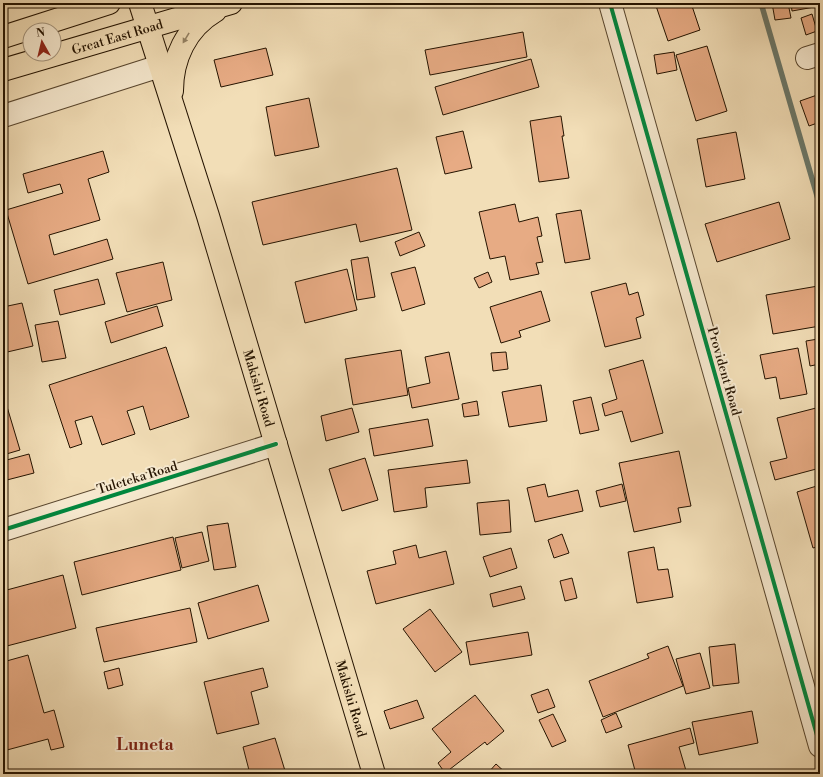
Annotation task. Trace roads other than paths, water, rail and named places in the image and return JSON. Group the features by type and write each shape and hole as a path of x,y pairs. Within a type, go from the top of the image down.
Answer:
{"main road":[{"path":"3,37 109,3"},
{"name":"Makishi Road","path":"140,3 208,216 374,774"},
{"path":"172,103 172,78 177,55 189,34 205,16 229,4"},
{"name":"Great East Road","path":"3,70 229,4"}],"street":[{"name":"Provident Road","path":"610,3 820,746"},
{"path":"3,116 160,66"},
{"name":"Tuleteka Road","path":"3,530 276,444"}],"waterway":[{"path":"761,3 820,206"}],"district":[{"name":"Luneta","path":"145,744"}]}
